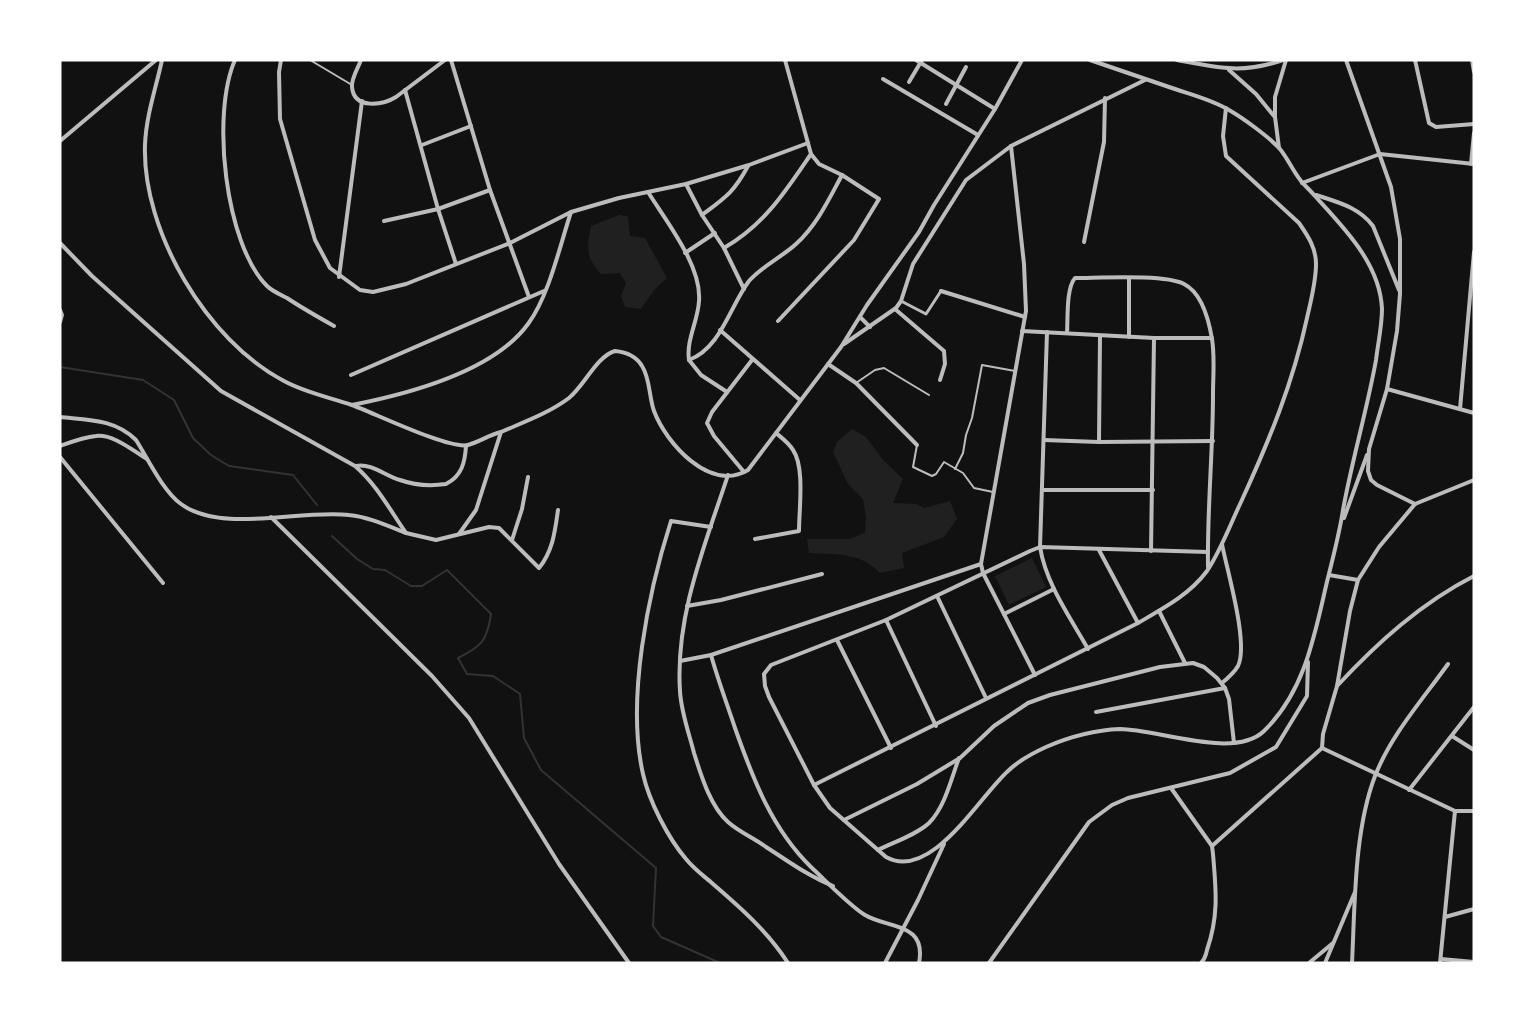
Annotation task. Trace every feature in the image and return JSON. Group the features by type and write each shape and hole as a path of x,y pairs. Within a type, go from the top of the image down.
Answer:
{"street":[{"path":"60,141 156,60"},
{"path":"162,60 148,115 145,145 147,172 156,217 188,285 206,313 230,341 256,364 308,393 351,405 436,440 466,446 555,408 571,396 605,356 615,351 622,352 638,361 644,369 659,423 679,450 706,471 728,475 744,472 755,463 841,347 919,232 995,109 1022,60"},
{"path":"235,60 227,82 224,118 225,176 239,238 250,262 268,287 334,326"},
{"path":"281,60 280,119 315,240 323,259 339,277 360,290 374,292 406,284 510,243 571,212 595,204 686,184 749,165 808,143"},
{"path":"361,60 352,85 353,92 362,101 375,105 388,102 445,60"},
{"path":"451,60 490,190 529,297"},
{"path":"778,321 854,240 879,199 843,175 819,164 811,154 785,60"},
{"path":"1090,60 1226,108 1279,148 1302,183 1358,247 1371,267 1378,285 1382,309 1370,390 1348,480 1341,527 1308,658 1300,680 1292,695 1263,733 1252,739 1234,743 1185,741 1121,729 1098,731 1045,748 1008,771 933,851 921,858 901,863 886,857 830,808 814,785 769,697 764,677 766,669 771,665 885,620 1040,547 1208,552"},
{"path":"1177,60 1228,70 1263,67 1285,60"},
{"path":"1279,148 1275,98 1285,60"},
{"path":"1341,527 1369,449 1387,389 1397,331 1400,294 1400,239 1391,187 1346,60"},
{"path":"1415,60 1429,123 1432,126 1474,124"},
{"path":"1472,60 1474,72"},
{"path":"909,82 920,61 995,109"},
{"path":"946,104 966,67"},
{"path":"1228,70 1256,94 1275,117"},
{"path":"883,79 978,135"},
{"path":"841,347 895,309 901,301 913,264 966,180 1011,146 1145,79"},
{"path":"405,90 438,209 456,264"},
{"path":"1084,242 1104,142 1105,98"},
{"path":"339,277 362,101"},
{"path":"814,785 936,726 986,698 1088,649 1159,611 1191,589 1209,568 1274,431 1305,328 1314,289 1316,263 1309,236 1299,223 1226,156 1222,136 1226,108"},
{"path":"422,145 471,126"},
{"path":"1302,183 1380,154 1473,164 1474,133"},
{"path":"1011,146 1024,264 1026,305 981,564 983,573 1035,675"},
{"path":"724,248 768,215 811,154"},
{"path":"702,214 731,193 749,165"},
{"path":"689,360 706,351 744,289 759,272 806,235 843,175"},
{"path":"686,184 724,248 744,289"},
{"path":"384,220 438,209 490,190"},
{"path":"648,192 685,253 700,289 698,314 688,349 689,360 701,375 727,392"},
{"path":"1313,194 1357,210 1366,217 1373,226 1400,294"},
{"path":"351,405 398,394 482,363 498,353 530,322 545,291 571,212"},
{"path":"685,253 715,233"},
{"path":"60,243 92,276 222,391 355,466 375,485 406,533"},
{"path":"1460,409 1474,252"},
{"path":"1067,333 1070,289 1075,278 1174,280 1188,286 1197,296 1206,314 1212,338 1213,441 1209,568"},
{"path":"1129,278 1129,337"},
{"path":"351,375 545,291"},
{"path":"901,301 926,314 941,291 1024,317"},
{"path":"895,309 944,351 945,364 940,380"},
{"path":"60,310 62,315 60,322"},
{"path":"860,316 870,327"},
{"path":"720,330 800,400"},
{"path":"1022,331 1154,338 1212,338"},
{"path":"1047,332 1040,547 1045,569 1054,589 1088,649"},
{"path":"1099,442 1100,336"},
{"path":"1151,551 1154,338"},
{"path":"744,472 714,436 707,423 712,412 752,360"},
{"path":"828,364 856,383 918,445"},
{"path":"1387,389 1474,413"},
{"path":"60,417 114,424 128,432 136,440 176,500 199,514 219,518 271,518 306,514 349,515 436,540 495,527 512,540 539,568 545,561 554,540 558,510"},
{"path":"459,534 476,510 501,432"},
{"path":"755,539 799,531 800,471 794,451 776,433"},
{"path":"60,446 95,436 103,436 148,459"},
{"path":"1044,440 1213,441"},
{"path":"355,466 367,466 400,481 446,484 460,473 465,462 466,446"},
{"path":"1369,449 1368,471 1371,480 1415,504"},
{"path":"60,457 164,583"},
{"path":"728,475 694,576 683,626 680,661 682,711 699,770 721,815 737,829 808,875 832,886"},
{"path":"512,540 522,509 528,477"},
{"path":"1212,846 1322,748 1323,734 1337,686 1350,611 1358,580 1379,547 1415,504 1474,480"},
{"path":"1042,490 1153,490"},
{"path":"271,518 432,676 469,718 559,864 629,963"},
{"path":"711,527 671,521 662,549 644,636 639,689 637,731 643,775 661,819 684,857 758,924 788,963"},
{"path":"1222,544 1241,638 1238,666 1222,683"},
{"path":"1099,550 1138,622"},
{"path":"680,661 711,655 981,564"},
{"path":"687,606 721,600 822,574"},
{"path":"1329,575 1358,580"},
{"path":"1337,686 1370,651 1410,616 1474,576"},
{"path":"1004,614 1054,589"},
{"path":"937,596 986,698"},
{"path":"1159,611 1185,663"},
{"path":"885,620 936,726"},
{"path":"837,640 891,748"},
{"path":"711,655 749,768 783,835 795,850 865,915 904,928 913,935 920,948 919,963"},
{"path":"989,963 1089,822 1112,805 1230,773 1276,747 1307,696 1308,658"},
{"path":"844,820 917,784 960,758 994,726 1028,703 1160,667 1185,663 1204,667 1222,683 1231,709 1234,743"},
{"path":"1352,963 1363,817 1375,775 1396,735 1448,664"},
{"path":"1096,712 1225,688"},
{"path":"1409,790 1474,707"},
{"path":"1452,736 1474,750"},
{"path":"1322,748 1455,811 1474,812"},
{"path":"879,850 928,823 942,801 960,758"},
{"path":"1171,789 1212,846 1218,899 1211,940 1202,963"},
{"path":"1455,811 1441,961 1474,962"},
{"path":"885,963 945,840"},
{"path":"1325,963 1356,889"},
{"path":"1445,917 1474,909"},
{"path":"1309,963 1333,943"}],"lane":[{"path":"310,60 352,85"},
{"path":"955,469 963,453 982,365 1015,371"},
{"path":"856,383 875,370 884,368 929,395"},
{"path":"918,445 913,467 932,476 944,462 963,473 974,488 993,492"}],"shaded area":[{"path":"619,215 628,216 630,236 645,238 667,278 654,290 641,309 625,307 621,296 626,283 620,273 601,274 588,252 591,226"},
{"path":"852,429 866,437 883,460 903,479 893,503 916,504 924,508 950,501 957,519 944,537 902,553 904,568 880,573 864,561 855,558 838,554 809,553 807,539 849,539 865,533 866,517 863,499 848,484 833,452 837,442"},
{"path":"1032,558 1046,587 1009,605 995,576"}],"waterway":[{"path":"60,367 143,380 174,400 193,438 211,455 229,466 293,475 317,505"},
{"path":"332,536 357,559 373,569 385,570 411,586 422,586 447,570 491,614 488,631 482,642 458,658 467,674 493,676 520,694 524,738 541,770 656,868 653,926 661,937 720,963"}]}
